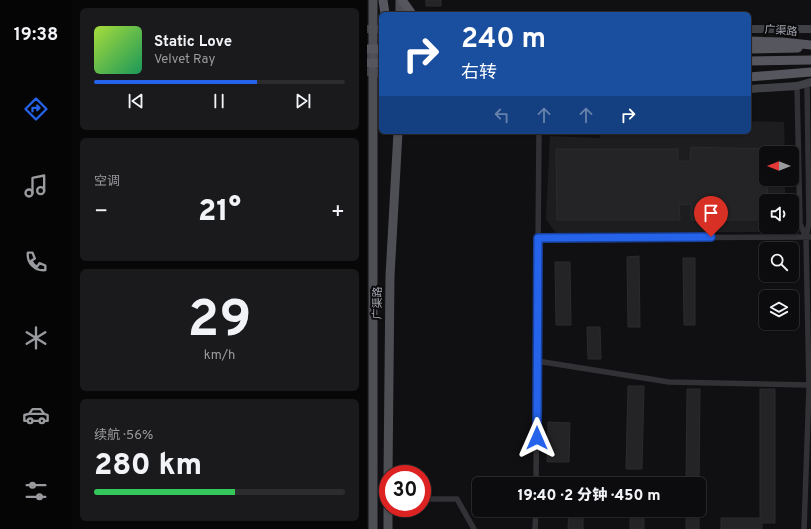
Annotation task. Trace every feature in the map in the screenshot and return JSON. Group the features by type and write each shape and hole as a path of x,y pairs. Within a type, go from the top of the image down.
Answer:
{"highway":[{"path":"384,0 385,12"},
{"path":"401,0 410,12"},
{"name":"广渠路","path":"751,41 811,45"},
{"path":"751,49 811,48"},
{"path":"751,61 811,60"},
{"path":"367,63 379,63"},
{"path":"751,76 811,72"}],"main road":[{"name":"广渠路","path":"373,0 373,529"},
{"path":"400,12 401,0"},
{"path":"751,29 811,29"},
{"path":"751,89 797,86 809,82"},
{"name":"广渠路","path":"388,465 390,276 398,134"},
{"path":"388,517 389,529"}],"street":[{"path":"804,529 809,385 809,82"},
{"path":"797,86 800,224 808,237"},
{"path":"537,477 539,134"},
{"path":"538,238 808,237"},
{"path":"537,361 669,382 809,385"},
{"path":"431,499 457,499 474,529"},
{"path":"535,529 536,517"}],"shaded area":[{"path":"751,121 784,122 785,146 759,146 759,186 785,186 785,194 759,194 759,232 556,233 546,219 550,136 600,138 600,134 751,134"}],"building":[{"path":"426,0 441,0 441,6 426,6"},
{"path":"691,147 759,149 759,186 768,186 767,194 759,194 759,220 691,220 691,204 679,205 680,220 557,220 556,149 678,149 678,161 690,161"},
{"path":"639,256 640,327 628,327 627,257"},
{"path":"683,258 695,258 695,325 684,325"},
{"path":"555,262 570,262 571,325 556,325"},
{"path":"587,327 600,327 601,359 588,359"},
{"path":"628,386 644,386 642,469 626,469"},
{"path":"687,389 700,389 699,477 686,477"},
{"path":"760,389 775,389 775,523 762,523 762,529 721,529 721,518 760,518"},
{"path":"548,422 570,423 569,462 547,462"},
{"path":"569,517 583,517 583,529 568,529"},
{"path":"630,517 644,517 644,529 630,529"},
{"path":"686,517 699,517 699,529 686,529"}],"route":[{"path":"537,438 538,238 711,237"}]}
